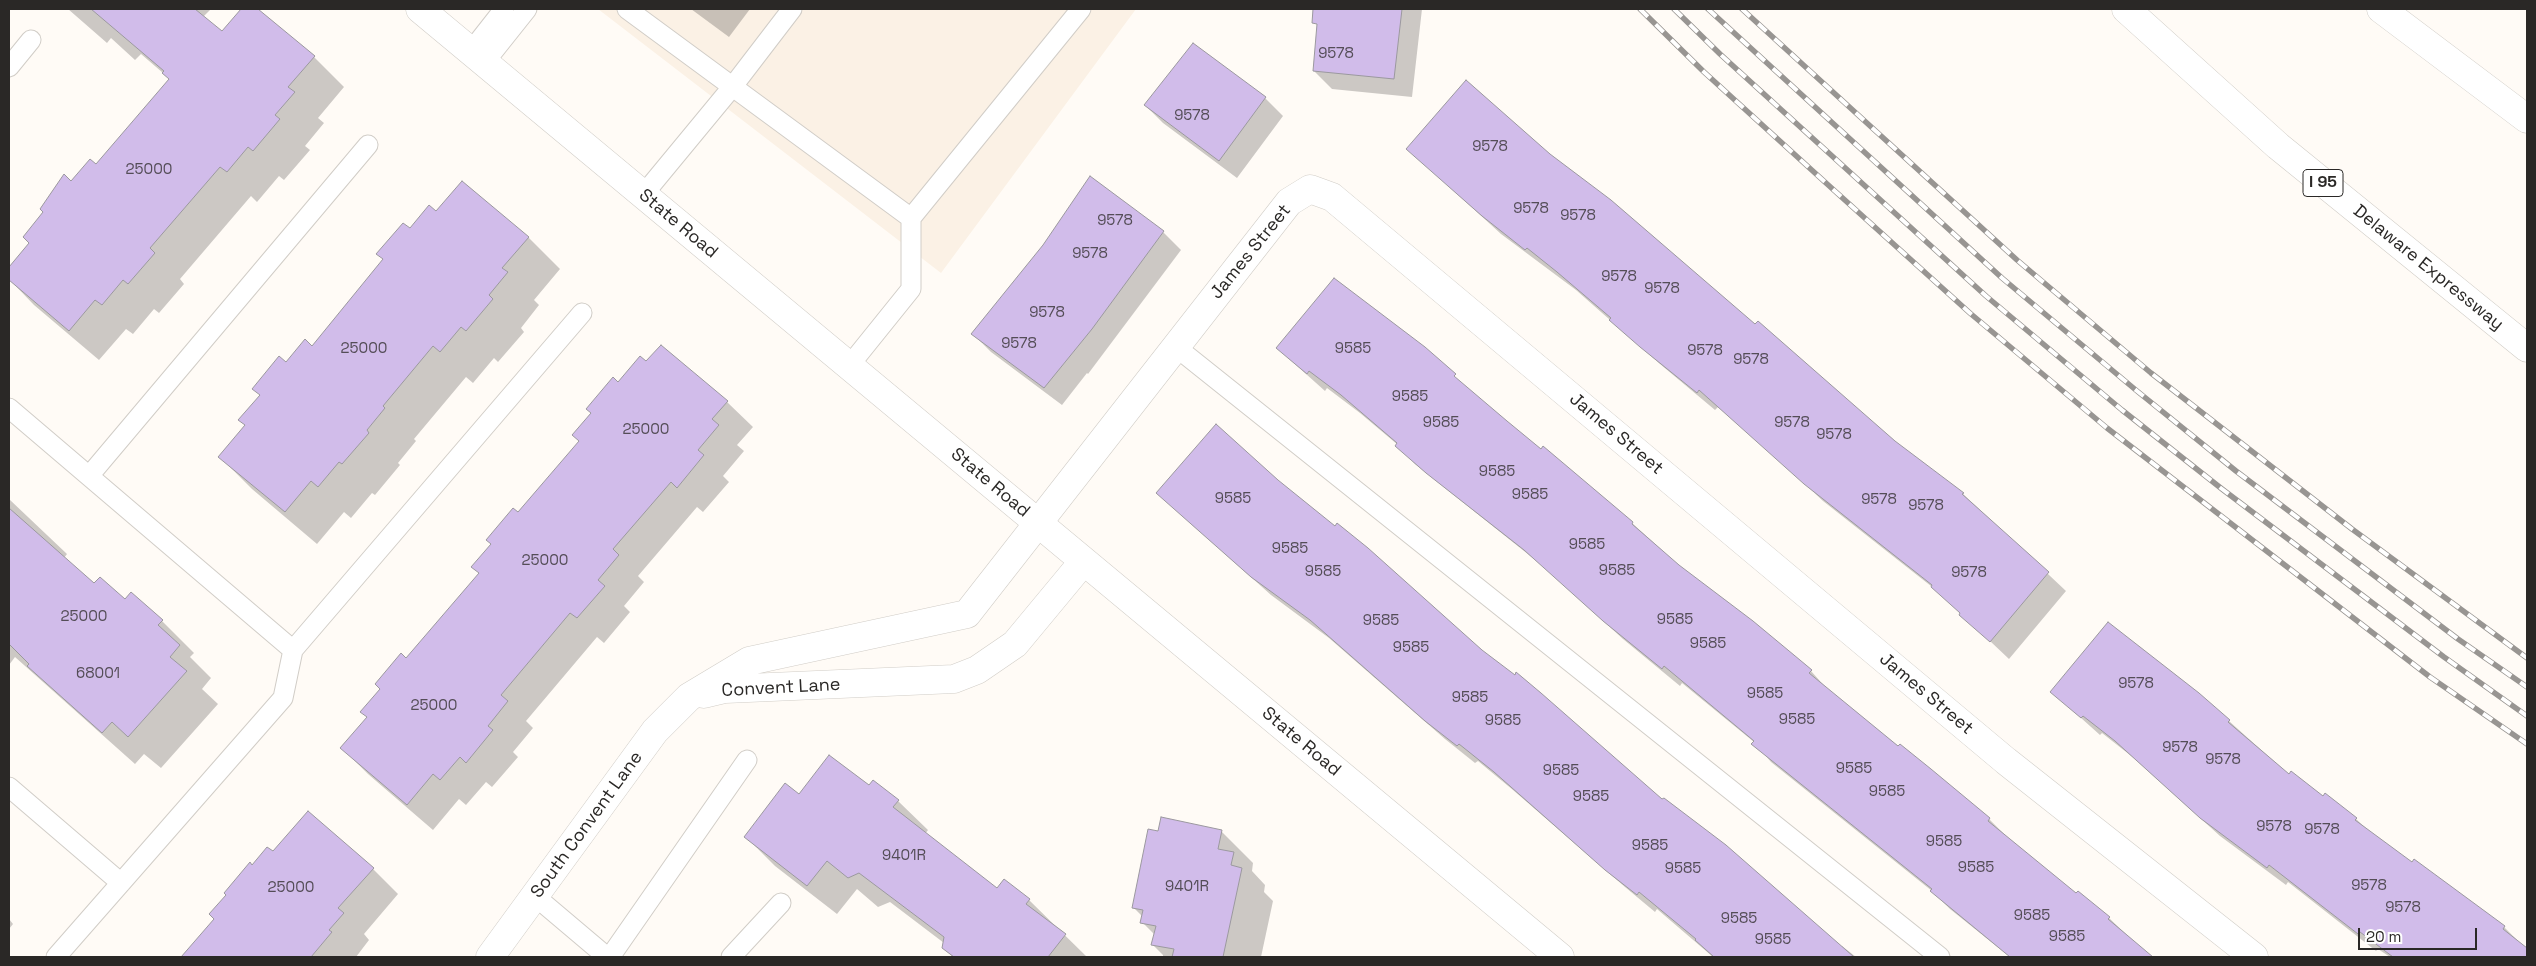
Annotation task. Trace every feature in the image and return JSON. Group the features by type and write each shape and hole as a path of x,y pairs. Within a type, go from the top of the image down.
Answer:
{"main road":[{"name":"State Road","path":"420,9 1560,957"},
{"name":"Delaware Expressway","path":"2126,9 2278,146 2527,348"},
{"path":"2381,9 2527,119"},
{"name":"James Street","path":"1039,524 1289,202 1310,189 1332,197 2006,761 2254,957"},
{"name":"Convent Lane","path":"690,697 749,660 967,614 1039,524"},
{"name":"Convent Lane","path":"690,697 725,689 954,679 978,670 1015,644 1083,562"},
{"name":"South Convent Lane","path":"490,957 536,897 655,731 690,697"}],"lane":[{"path":"478,57 504,9"},
{"path":"478,57 527,9"},
{"path":"627,9 912,218"},
{"path":"643,195 733,86 792,9"},
{"path":"849,366 911,289 912,218 1080,9"},
{"path":"9,67 31,40"},
{"path":"89,476 368,146"},
{"path":"56,957 283,698 293,650 582,313"},
{"path":"1176,347 1940,957"},
{"path":"9,408 293,650"},
{"path":"536,897 609,957 747,760"},
{"path":"9,787 122,883"},
{"path":"732,957 781,903"}],"shaded area":[{"path":"598,9 1136,9 941,273"}],"building":[{"path":"91,9 195,9 222,31 241,9 258,9 315,56 288,87 295,92 275,115 280,119 253,151 248,147 227,172 220,167 150,248 155,253 128,284 123,280 102,305 95,300 69,331 9,280 9,267 29,243 23,237 43,212 40,209 64,174 71,181 90,159 96,164 169,79 162,73 164,71"},
{"path":"1313,9 1402,9 1394,79 1313,71 1317,24 1312,23"},
{"path":"1193,43 1266,97 1219,161 1144,105"},
{"path":"1466,80 1550,154 1611,200 1755,324 1758,321 1895,441 1964,493 1962,494 2049,572 1990,642 1959,615 1960,613 1931,587 1932,585 1804,484 1699,390 1697,393 1640,347 1609,320 1611,318 1557,272 1527,248 1525,250 1482,216 1406,149"},
{"path":"1090,176 1164,231 1092,329 1044,388 971,334 1043,245"},
{"path":"462,181 529,237 502,268 508,272 489,295 493,299 466,331 461,327 440,352 433,346 383,406 385,408 367,430 369,433 342,464 339,462 318,487 311,481 285,512 218,457 245,425 238,420 260,395 252,389 279,356 286,362 305,339 312,346 383,259 376,254 403,223 410,228 429,205 436,211"},
{"path":"1334,278 1425,347 1456,374 1454,376 1507,421 1541,449 1543,446 1633,522 1632,524 1679,565 1753,621 1812,670 1809,673 1898,746 1900,744 1931,769 1990,818 1988,821 2076,893 2078,891 2110,917 2108,919 2153,957 2010,957 1930,891 1932,889 1751,744 1754,741 1664,666 1662,669 1603,621 1524,550 1426,473 1395,446 1397,443 1341,395 1309,371 1307,374 1276,348"},
{"path":"661,345 728,401 712,419 719,425 698,450 704,455 677,488 671,482 613,549 619,555 598,580 605,586 577,618 570,613 501,695 508,701 488,726 493,730 466,763 460,757 440,780 433,774 407,805 340,748 367,717 360,712 380,689 375,684 401,653 406,658 479,573 471,567 491,544 486,540 513,508 518,512 579,441 572,435 591,413 586,409 613,377 618,382 640,356 646,361"},
{"path":"1216,424 1278,480 1335,526 1337,523 1368,548 1482,650 1515,675 1516,672 1541,693 1662,799 1664,798 1726,845 1854,957 1714,957 1696,939 1639,892 1637,895 1605,870 1494,772 1459,744 1457,746 1425,721 1310,620 1251,577 1156,493"},
{"path":"9,508 94,583 100,577 125,599 131,592 163,620 158,625 180,645 170,657 187,671 128,737 112,722 102,733 27,666 29,664 9,644"},
{"path":"2108,622 2199,693 2230,720 2228,722 2289,774 2291,771 2323,796 2325,793 2357,818 2355,820 2412,862 2414,859 2505,926 2503,929 2527,948 2527,957 2393,957 2360,932 2358,934 2269,865 2267,868 2200,818 2115,741 2083,716 2081,718 2050,692"},
{"path":"829,755 869,785 873,780 899,800 893,807 997,888 1004,879 1030,899 1026,904 1066,934 1048,957 954,957 942,948 944,937 859,873 848,878 827,861 807,886 744,837 785,783 799,794"},
{"path":"308,811 374,868 338,908 344,913 329,930 332,932 311,957 181,957 214,919 209,914 226,895 224,893 250,862 252,865 267,847 273,851"},
{"path":"1161,817 1222,830 1218,849 1234,852 1231,865 1242,868 1223,957 1172,957 1174,949 1151,945 1156,926 1140,923 1143,910 1132,908 1148,829 1158,831"}],"railway":[{"path":"1640,9 1704,72 1971,314 2107,428 2430,677 2527,744"},
{"path":"1674,9 1720,54 1986,296 2122,410 2222,489 2444,657 2527,716"},
{"path":"1708,9 2002,278 2137,391 2236,471 2458,639 2527,687"},
{"path":"1742,9 2017,260 2151,373 2352,529 2527,658"}]}
